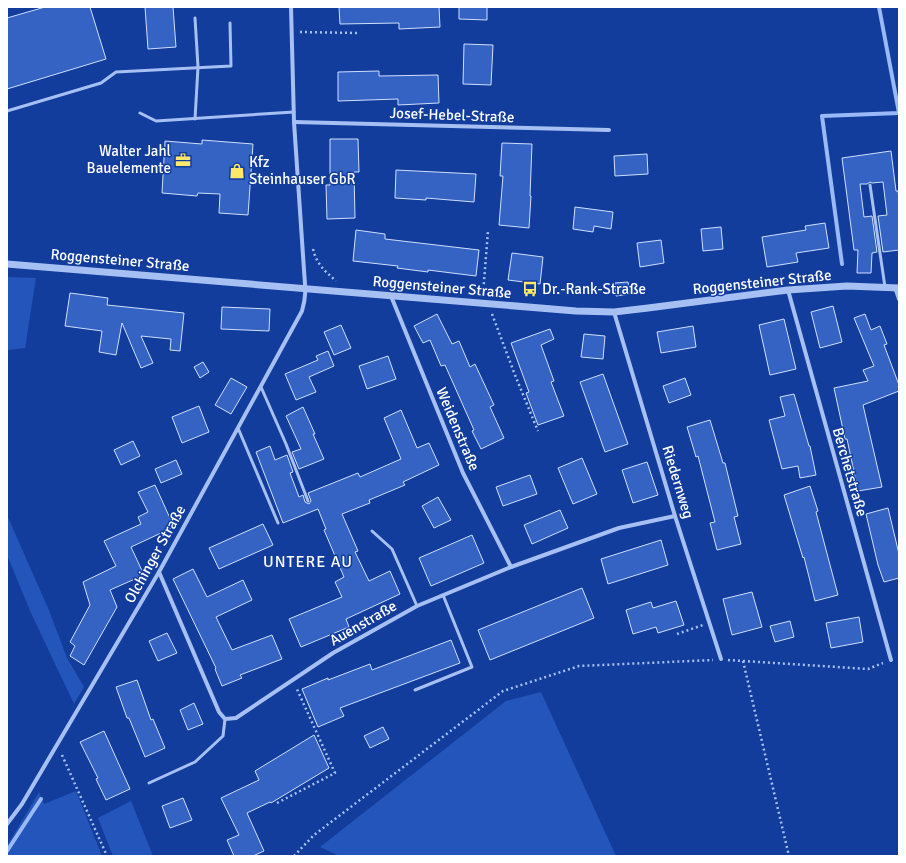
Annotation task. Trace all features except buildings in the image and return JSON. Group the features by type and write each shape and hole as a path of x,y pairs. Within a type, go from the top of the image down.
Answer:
{"street":[{"name":"Olchinger Straße","path":"7,824 22,804 159,572 302,311 306,297 306,288 294,122 291,7"},
{"name":"Josef-Hebel-Straße","path":"294,122 609,130"},
{"name":"Roggensteiner Straße","path":"7,264 576,311 614,312 788,290 847,286 897,288"},
{"path":"897,288 899,299"},
{"name":"Berchetstraße","path":"788,290 891,660"},
{"name":"Weidenstraße","path":"391,296 463,473 511,567"},
{"name":"Riedernweg","path":"614,312 675,516 720,659"},
{"name":"Auenstraße","path":"225,719 236,718 333,653 417,606 511,567 619,528 675,516"},
{"path":"159,572 219,712 225,719"}],"lane":[{"path":"195,18 198,67 195,119"},
{"path":"7,111 101,83 116,72 231,66 230,24"},
{"path":"140,113 156,121 294,112"},
{"path":"870,185 885,287"},
{"path":"261,388 286,444 308,501"},
{"path":"238,428 278,523"},
{"path":"372,532 392,549 417,606"},
{"path":"415,690 472,667 443,596"},
{"path":"149,784 195,762 223,736 225,719"}],"path":[{"path":"300,32 358,33"},
{"path":"476,294 483,295 488,231"},
{"path":"312,242 317,262 323,270 337,282 330,281"},
{"path":"488,304 538,431"},
{"path":"677,634 709,622"},
{"path":"294,856 314,835 503,691 579,666 720,659 868,669 891,660"},
{"path":"742,661 789,856"},
{"path":"277,803 334,773 293,680"},
{"path":"57,745 107,856"}],"shaded area":[{"path":"7,277 36,278 25,348 7,350"},
{"path":"7,515 48,608 67,658 84,687 74,704 31,613 7,555"},
{"path":"541,692 616,856 339,856 320,847 506,701"},
{"path":"76,791 102,856 7,856 7,846 39,792 44,804"},
{"path":"131,801 153,856 113,856 98,818"}],"waterway":[{"path":"842,264 822,116 899,113 879,7"},
{"path":"7,851 41,799"}],"place":[{"name":"Walter Jahl Bauelemente","path":"183,160"},
{"name":"Kfz Steinhauser GbR","path":"237,171"},
{"name":"Dr.-Rank-Straße","path":"530,289"}],"district":[{"name":"UNTERE AU","path":"308,561"}]}
